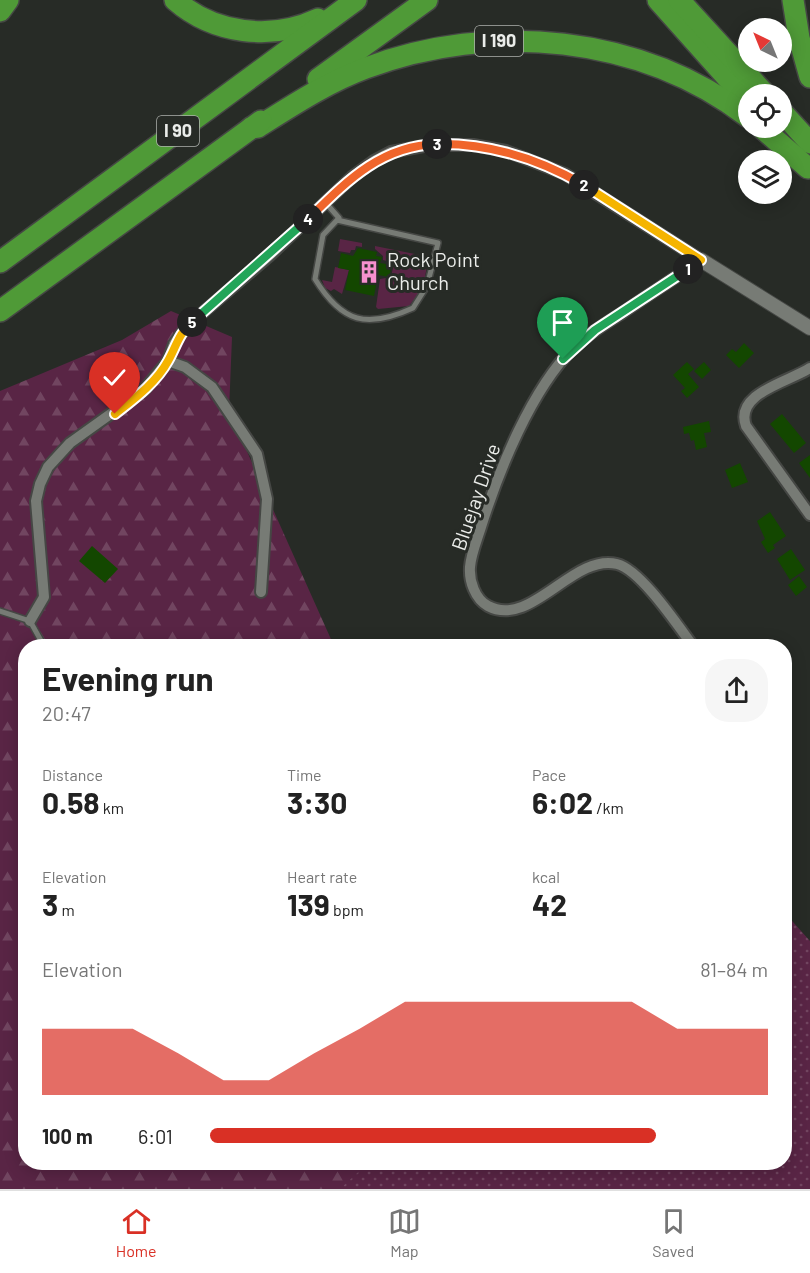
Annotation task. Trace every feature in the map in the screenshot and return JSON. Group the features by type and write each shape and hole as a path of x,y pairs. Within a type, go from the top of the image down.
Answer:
{"highway":[{"path":"0,11 8,0"},
{"path":"175,0 192,13 217,24 263,32 308,24 350,0"},
{"name":"I 90","path":"0,261 356,0"},
{"name":"I 90","path":"0,311 427,0"},
{"path":"658,0 738,90"},
{"path":"679,0 756,84"},
{"path":"793,0 799,38 810,77"},
{"name":"I 190","path":"251,128 258,127 328,84 366,68 445,47 507,41 566,45 645,63 690,81 738,111"},
{"path":"792,123 810,143"},
{"path":"773,138 809,169"},
{"path":"781,138 809,169"}],"street":[{"path":"30,621 44,597 36,501 40,484 48,467 70,443 132,401 168,361 174,344 187,326 269,256 352,177 391,152 429,145 473,145 506,151 565,174 810,328"},
{"name":"Bluejay Drive","path":"687,639 646,588 630,571 617,564 589,568 518,609 503,610 488,606 477,596 470,567 487,508 512,445 545,385 563,359 595,330 701,260"},
{"path":"168,361 185,367 212,387 257,454 267,499 261,592"},
{"path":"810,368 760,392 747,404 743,417 746,426 810,515"}],"lane":[{"path":"325,202 339,218 337,220 323,235 315,270 315,279 319,286 345,313 362,321 413,308 427,286 438,243 337,220"},
{"path":"0,611 30,621 40,639"}],"green space":[{"path":"340,239 362,243 362,247 356,246 355,250 351,250 350,253 338,251"},
{"path":"375,246 429,255 423,288 409,306 378,309 376,307 380,279 391,277 394,263 383,260 383,256 375,249"},
{"path":"335,267 349,270 342,294 334,289 331,291 325,288 322,280 332,282"},
{"path":"171,311 232,337 229,411 331,639 18,639 18,1170 769,1170 801,1189 0,1189 0,391 122,340"},
{"path":"792,921 810,941 810,1189 340,1189 360,1170 792,1170"}],"building":[{"name":"Rock Point Church","path":"358,248 377,252 376,256 382,257 380,263 392,265 389,277 378,275 374,296 345,290 349,270 338,268 341,253 353,256"},
{"path":"744,343 754,353 739,368 726,355 732,349 736,352"},
{"path":"687,362 694,369 688,374 699,387 687,398 681,391 685,388 673,375"},
{"path":"704,362 711,370 702,379 694,371"},
{"path":"782,414 806,443 794,453 770,424"},
{"path":"709,421 711,432 704,433 707,447 696,450 694,440 691,441 689,433 684,434 683,427"},
{"path":"810,455 810,478 799,463"},
{"path":"740,463 748,482 732,488 725,470"},
{"path":"770,512 786,536 773,545 775,548 768,553 761,542 765,539 757,521"},
{"path":"92,546 118,569 105,583 79,561"},
{"path":"791,549 805,570 790,580 777,559"},
{"path":"799,576 807,587 796,596 788,585"}],"place":[{"name":"Rock Point Church","path":"369,272"}],"route":[{"path":"115,414 144,390 168,361 174,344 187,326 269,256 352,177 391,152 410,147 473,145 506,151 540,162 587,187 701,260 595,330 563,359"}]}
